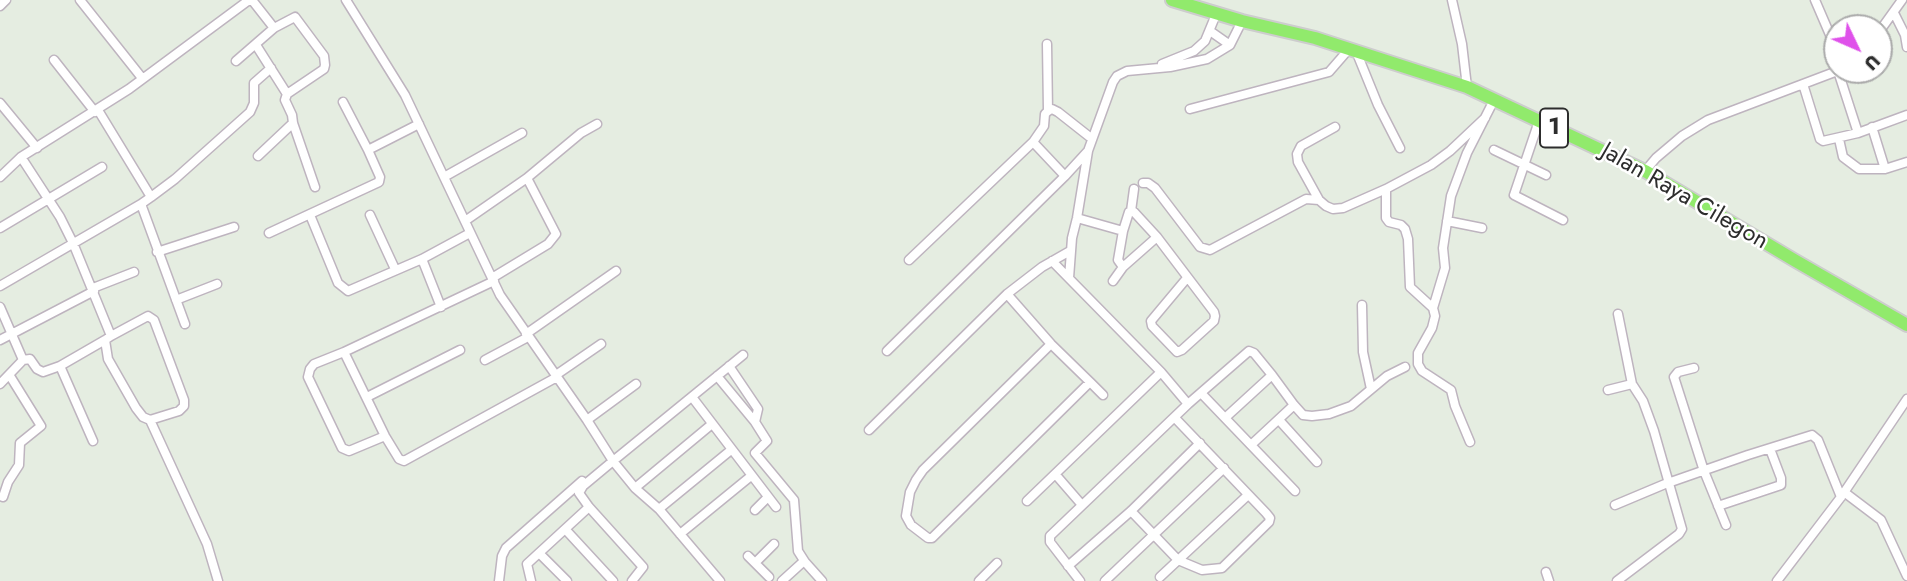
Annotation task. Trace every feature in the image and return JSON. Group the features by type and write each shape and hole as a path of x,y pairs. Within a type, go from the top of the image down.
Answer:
{"highway":[{"name":"Jalan Raya Cilegon","path":"1172,0 1353,50 1467,87 1646,171 1907,324"}],"street":[{"path":"0,6 6,0"},
{"path":"80,0 142,78"},
{"path":"0,177 21,157 97,111 251,0 274,28"},
{"path":"346,0 405,94 500,295 635,488 659,509 720,581"},
{"path":"1452,0 1462,44 1467,87"},
{"path":"1815,0 1823,19"},
{"path":"1902,0 1894,13 1905,34 1907,47"},
{"path":"1153,67 1195,51 1205,41 1217,12"},
{"path":"236,61 274,28 295,17 325,60 324,69 287,94 285,100 314,187"},
{"path":"1069,278 1070,251 1091,138 1117,76 1127,71 1207,60 1230,45 1242,21"},
{"path":"1210,31 1230,45"},
{"path":"909,260 1033,142 1044,126 1045,114 1048,111 1046,44"},
{"path":"256,45 287,94"},
{"path":"1189,109 1329,72 1353,50 1400,148"},
{"path":"54,60 97,111 151,197"},
{"path":"0,286 141,204 175,179 250,112 254,103 254,83 271,68"},
{"path":"1646,171 1668,147 1696,127 1741,106 1823,77"},
{"path":"1803,84 1821,139 1826,141 1858,133 1907,115"},
{"path":"1843,84 1858,133"},
{"path":"1433,308 1445,268 1443,248 1451,197 1467,153 1494,100"},
{"path":"269,233 379,182 380,177 368,150 343,102"},
{"path":"0,103 37,148"},
{"path":"1048,111 1052,109 1091,138"},
{"path":"1335,127 1301,146 1297,154 1298,162 1319,200 1326,206 1343,208 1386,190 1450,151 1485,118"},
{"path":"1539,121 1514,195 1563,220"},
{"path":"258,156 293,123"},
{"path":"368,150 419,124"},
{"path":"465,221 527,178 582,132 597,124"},
{"path":"1872,127 1885,169"},
{"path":"444,177 522,133"},
{"path":"1839,138 1843,157 1853,166 1866,171 1885,169 1907,162"},
{"path":"1033,142 1065,176"},
{"path":"1494,150 1546,175"},
{"path":"887,351 1088,151"},
{"path":"0,384 23,360 30,359 37,369 43,372 60,366 108,337 148,316 153,320 184,406 179,411 150,420 143,417 136,408 107,359 108,337 94,289 73,243 21,157"},
{"path":"0,228 102,167"},
{"path":"384,436 349,451 342,447 307,377 310,369 314,364 441,307 493,279 548,244 556,234 527,178"},
{"path":"1143,183 1155,188 1185,230 1200,247 1208,250 1306,199 1319,200"},
{"path":"1123,267 1118,260 1133,189"},
{"path":"1386,190 1386,218 1389,222 1401,225 1408,239 1410,287 1429,302 1435,316 1432,328 1418,353 1418,364 1425,373 1451,390 1470,442"},
{"path":"141,204 185,324"},
{"path":"1130,211 1136,213 1157,237 1216,316 1177,352 1150,321 1187,278"},
{"path":"310,215 338,283 345,290 352,290 470,233"},
{"path":"370,215 395,269"},
{"path":"1077,218 1123,230"},
{"path":"1447,221 1482,229"},
{"path":"158,252 234,227"},
{"path":"1112,281 1123,267 1157,237"},
{"path":"869,430 1007,294 1070,251"},
{"path":"422,258 441,307"},
{"path":"1052,261 1161,372 1188,404"},
{"path":"485,360 527,335 616,271"},
{"path":"0,340 94,289 134,272"},
{"path":"176,300 217,284"},
{"path":"1007,294 1051,344 1103,395"},
{"path":"1362,305 1363,352 1371,389"},
{"path":"0,307 23,360"},
{"path":"1617,581 1682,529 1643,401 1632,384 1618,314"},
{"path":"344,352 384,436 398,459 404,461 557,376 601,344"},
{"path":"1051,344 923,470 910,492 906,506 906,516 911,525 928,538 932,538 1090,382"},
{"path":"367,397 460,350"},
{"path":"1080,581 1049,538 1188,404 1249,351 1272,375 1303,415 1320,416 1351,406 1387,376 1405,367"},
{"path":"499,581 502,556 506,548 612,458 743,355"},
{"path":"60,366 93,441"},
{"path":"729,366 757,406 755,422"},
{"path":"1694,368 1678,372 1674,377 1704,471 1726,525"},
{"path":"1027,501 1161,372"},
{"path":"1225,418 1272,375"},
{"path":"2,497 19,465 20,443 41,426 10,376"},
{"path":"717,376 767,441 742,463"},
{"path":"587,420 636,384"},
{"path":"1608,390 1632,384"},
{"path":"1201,393 1295,491"},
{"path":"692,397 776,507"},
{"path":"1777,581 1842,495 1907,399"},
{"path":"1251,445 1294,405"},
{"path":"1131,510 1178,560 1202,570 1220,569 1226,565 1270,518 1175,418"},
{"path":"150,420 207,544 218,581"},
{"path":"1279,420 1317,462"},
{"path":"635,488 712,424"},
{"path":"1615,505 1748,454 1812,435 1816,437 1842,495 1881,520 1907,576"},
{"path":"1068,566 1200,443"},
{"path":"1718,506 1781,485 1770,449"},
{"path":"659,509 731,450"},
{"path":"755,453 796,503 798,551 822,581"},
{"path":"612,458 579,492 589,508 643,567 632,581"},
{"path":"1105,581 1224,468"},
{"path":"1056,475 1082,505"},
{"path":"680,534 751,476"},
{"path":"1160,577 1248,495"},
{"path":"755,510 767,498"},
{"path":"531,581 527,567 589,508"},
{"path":"565,529 613,581"},
{"path":"755,563 774,544"},
{"path":"539,553 567,581"},
{"path":"748,556 769,580"},
{"path":"782,581 804,561"},
{"path":"979,581 997,563"}]}
